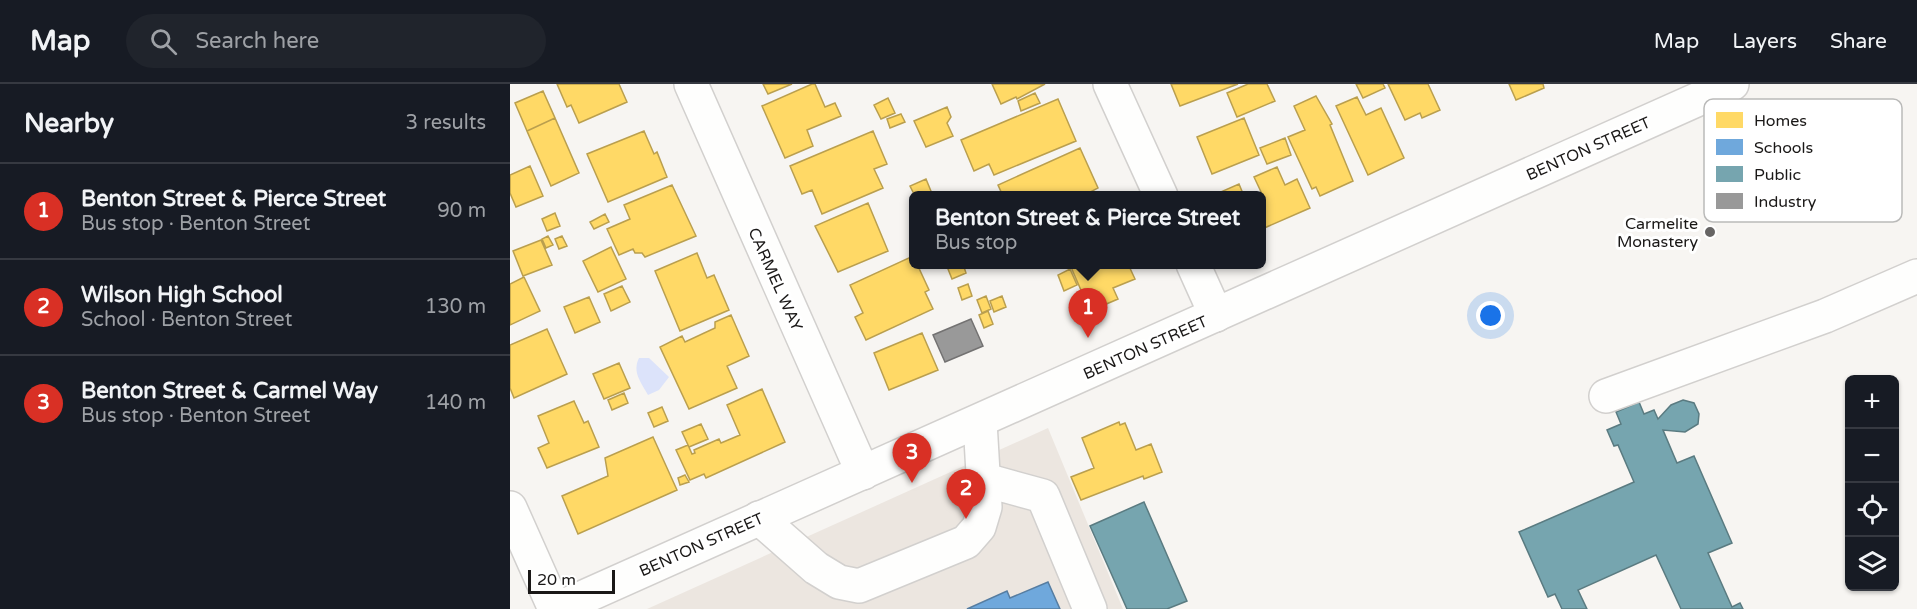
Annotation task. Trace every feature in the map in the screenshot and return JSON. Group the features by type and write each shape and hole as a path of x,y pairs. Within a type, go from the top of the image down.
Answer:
{"main road":[{"name":"CARMEL WAY","path":"690,84 862,473"},
{"path":"1110,84 1159,191"},
{"name":"BENTON STREET","path":"556,609 980,422 1732,84"},
{"path":"1195,269 1216,315"},
{"path":"1606,396 1825,316 1917,276"},
{"path":"759,518 816,568 839,582 859,586 966,542 979,527 985,507 980,422"},
{"path":"985,480 1043,496 1090,609"},
{"path":"510,508 556,609"}],"shaded area":[{"path":"1048,428 1123,609 647,609"}],"water":[{"path":"639,358 649,358 669,377 659,390 648,395 636,368"}],"building: Homes":[{"path":"557,84 619,84 627,102 579,123 571,105 567,107"},
{"path":"763,84 792,84 768,94"},
{"path":"815,84 825,107 835,103 841,116 807,130 813,146 785,158 762,106"},
{"path":"992,84 1045,84 1017,99 1016,97 1001,104"},
{"path":"1171,84 1238,84 1180,106"},
{"path":"1248,84 1267,84 1275,101 1237,117 1227,93"},
{"path":"1356,84 1383,84 1385,88 1363,98"},
{"path":"1388,84 1428,84 1440,110 1422,118 1420,113 1405,120"},
{"path":"1509,84 1543,84 1544,88 1516,100"},
{"path":"543,91 555,118 527,131 515,103"},
{"path":"1035,93 1040,103 1021,111 1018,101"},
{"path":"1316,96 1332,124 1330,125 1353,181 1320,196 1316,187 1312,189 1288,137 1305,130 1294,106"},
{"path":"1357,97 1366,115 1381,108 1404,158 1368,175 1336,106"},
{"path":"888,98 895,113 881,119 874,105"},
{"path":"1058,99 1076,141 994,175 989,164 974,171 961,140"},
{"path":"947,107 951,117 947,123 953,136 926,147 914,121"},
{"path":"901,114 905,122 890,128 887,119"},
{"path":"555,118 579,173 551,186 527,131"},
{"path":"1244,118 1259,155 1212,174 1197,137"},
{"path":"644,131 654,154 657,152 667,177 608,202 587,154"},
{"path":"873,131 887,164 874,169 883,188 822,214 812,190 802,194 790,166"},
{"path":"1285,138 1291,155 1267,164 1260,148"},
{"path":"1080,148 1098,188 1092,191 1001,191 998,185"},
{"path":"530,166 543,196 516,207 510,193 510,175"},
{"path":"1277,167 1285,185 1297,179 1310,208 1266,227 1266,191 1261,191 1254,177"},
{"path":"926,179 931,191 912,191 910,186"},
{"path":"1239,184 1242,191 1223,191"},
{"path":"672,185 696,236 645,257 642,253 635,253 633,249 619,255 607,229 630,219 624,205"},
{"path":"868,203 888,251 838,272 815,226"},
{"path":"555,213 560,226 547,231 542,219"},
{"path":"605,214 609,222 594,229 590,222"},
{"path":"548,236 553,245 546,248 542,239"},
{"path":"562,236 567,246 559,249 555,239"},
{"path":"541,240 552,265 523,276 513,251"},
{"path":"611,247 626,279 598,292 583,261"},
{"path":"697,253 707,278 714,275 729,310 680,331 655,271"},
{"path":"909,258 909,269 919,269 929,290 925,292 933,309 866,340 855,317 863,313 850,285"},
{"path":"948,269 965,269 966,273 952,279"},
{"path":"1070,269 1077,285 1064,291 1058,275"},
{"path":"1072,269 1130,269 1135,279 1113,288 1118,299 1090,311"},
{"path":"524,277 540,311 510,325 510,284"},
{"path":"968,284 972,296 962,300 958,288"},
{"path":"622,286 630,302 611,311 604,294"},
{"path":"986,296 991,309 982,313 977,300"},
{"path":"1002,296 1006,307 994,312 990,301"},
{"path":"589,297 600,322 575,333 564,307"},
{"path":"988,311 993,324 984,328 979,315"},
{"path":"731,315 749,356 727,366 737,388 689,409 660,347 682,336 685,342 715,328 715,322"},
{"path":"547,329 567,374 514,398 510,388 510,345"},
{"path":"922,333 938,370 889,390 874,353"},
{"path":"619,363 630,388 604,399 593,374"},
{"path":"762,389 785,442 706,478 704,474 690,480 676,450 688,445 692,454 695,453 694,450 719,439 721,443 740,435 727,405"},
{"path":"624,393 628,403 612,410 608,400"},
{"path":"574,401 584,423 588,421 599,447 547,468 538,448 549,443 538,416"},
{"path":"662,407 668,421 654,427 648,413"},
{"path":"1119,422 1120,425 1125,423 1136,450 1151,444 1162,472 1144,479 1143,476 1081,500 1071,477 1094,468 1082,438"},
{"path":"701,424 708,439 689,447 682,432"},
{"path":"653,437 677,490 578,534 562,496 608,476 605,458"},
{"path":"685,475 689,482 680,485 678,478"}],"building: Schools":[{"path":"1048,582 1060,609 967,609 1007,591 1010,598"}],"building: Public":[{"path":"1683,400 1694,403 1699,414 1698,424 1685,432 1663,430 1677,463 1694,456 1732,543 1708,553 1732,607 1740,603 1743,609 1681,609 1656,555 1578,590 1587,609 1562,609 1555,594 1548,597 1519,532 1634,482 1618,445 1614,446 1607,430 1621,424 1616,412 1639,402 1644,414 1654,410 1658,419 1671,405"},
{"path":"1144,502 1187,601 1167,609 1127,609 1090,526"}],"building: Industry":[{"path":"971,319 983,346 945,362 933,335"}],"place":[{"name":"Carmelite Monastery","path":"1710,232"},
{"name":"Benton Street & Pierce Street","path":"1088,338"},
{"name":"Benton Street & Carmel Way","path":"912,483"},
{"name":"Wilson High School","path":"966,519"}]}
